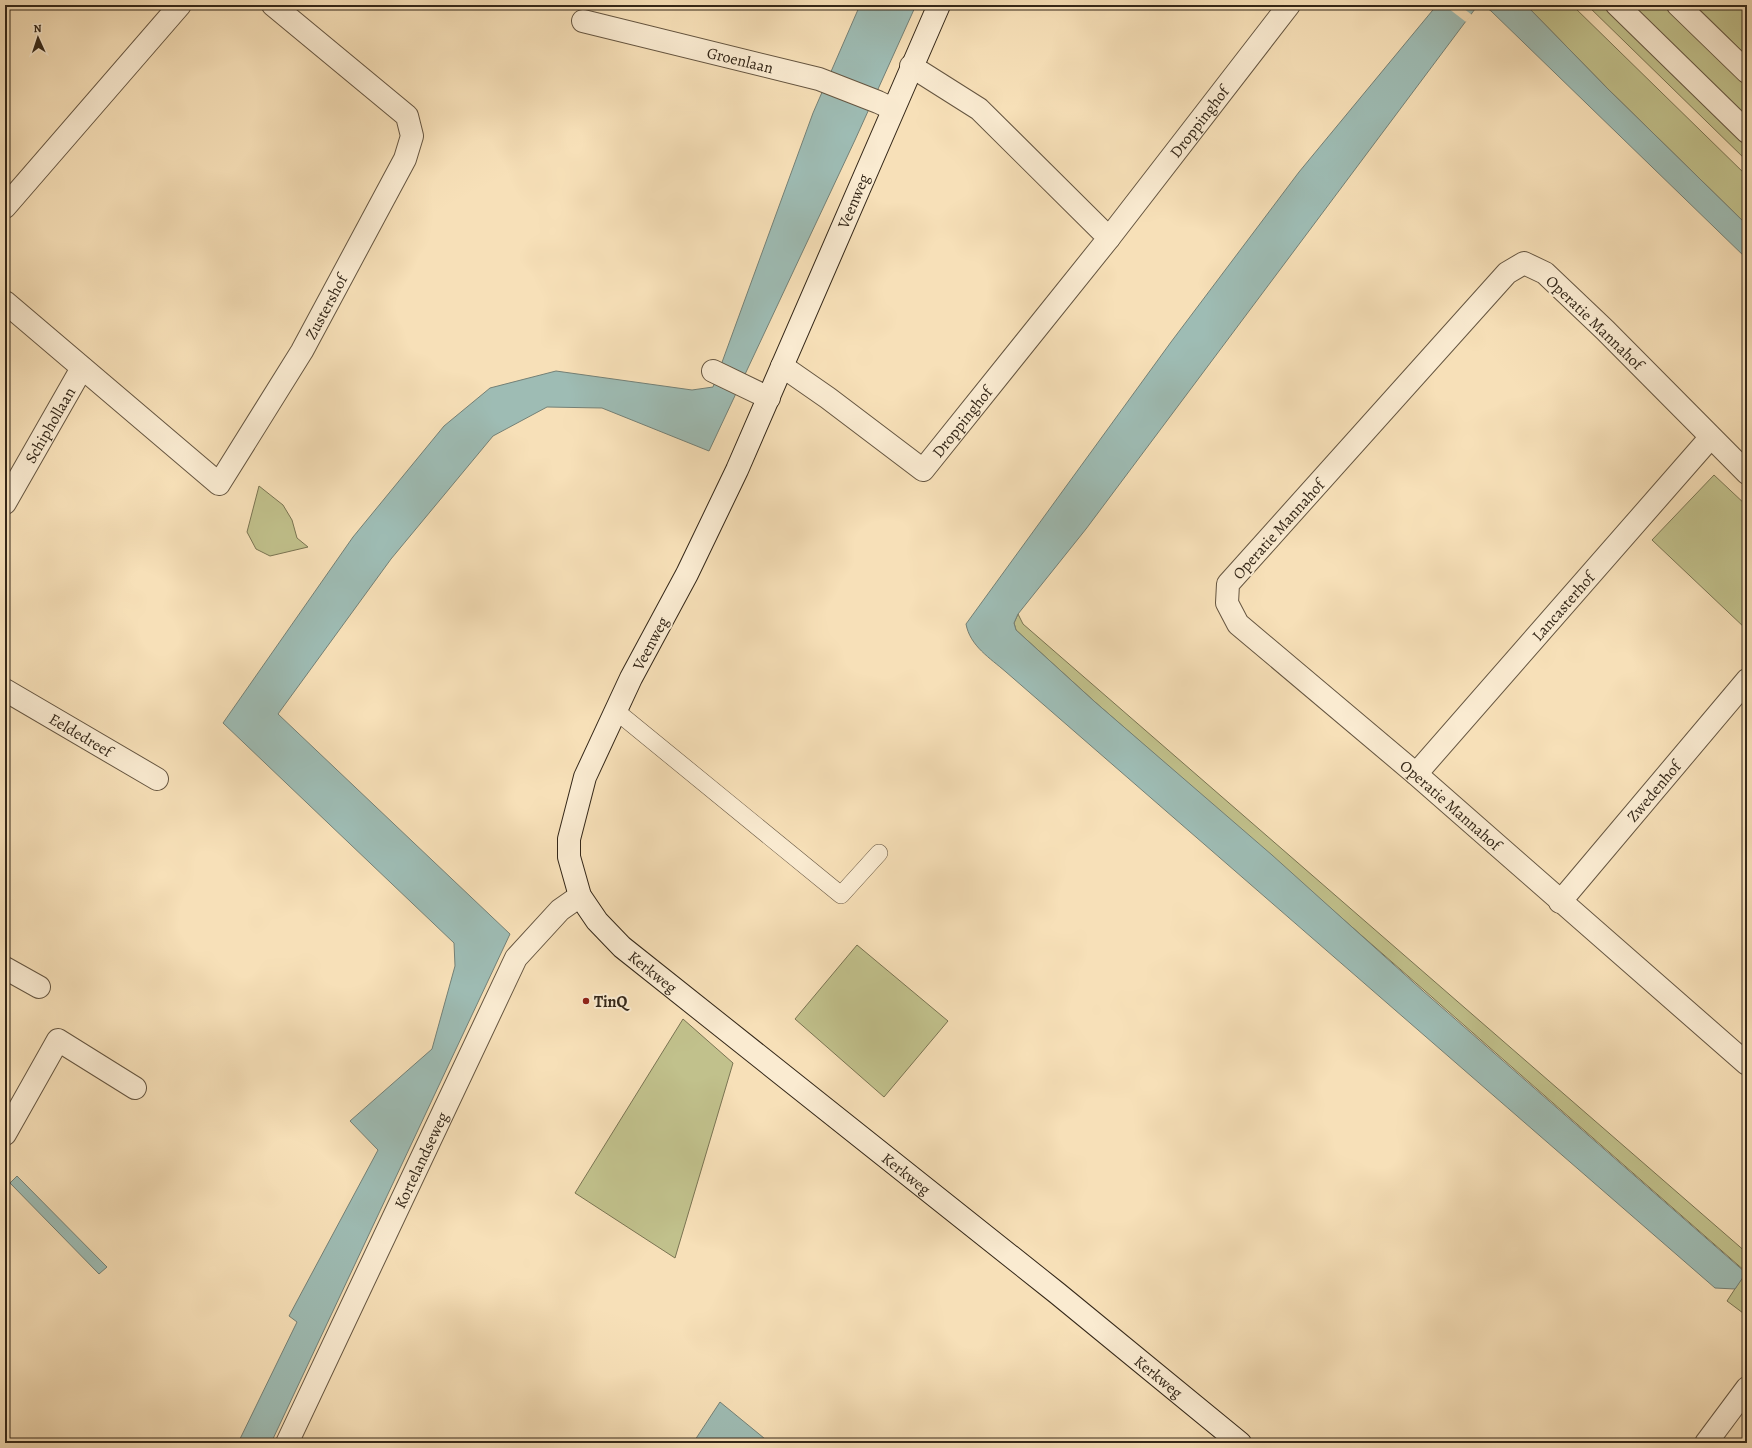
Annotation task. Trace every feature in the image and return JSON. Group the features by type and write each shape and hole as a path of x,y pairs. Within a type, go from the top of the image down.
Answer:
{"street":[{"path":"5,207 180,5"},
{"name":"Zustershof","path":"82,368 219,484 302,351 405,159 412,136 407,116 273,5"},
{"name":"Veenweg","path":"580,896 569,857 569,839 585,777 631,678 690,567 769,398 885,106 911,66 939,5"},
{"name":"Droppinghof","path":"782,366 828,398 923,470 1109,238 1288,5"},
{"path":"1616,5 1747,132"},
{"path":"1678,5 1747,72"},
{"name":"Groenlaan","path":"583,21 819,79 885,106"},
{"path":"911,66 979,109 1109,238"},
{"name":"Operatie Mannahof","path":"1747,473 1710,438 1605,330 1545,273 1524,263 1507,274 1228,584 1227,603 1238,624 1416,774 1560,902 1747,1064"},
{"path":"5,302 82,368"},
{"name":"Schiphollaan","path":"5,503 82,368"},
{"path":"713,371 769,398"},
{"name":"Lancasterhof","path":"1416,774 1710,438"},
{"name":"Zwedenhof","path":"1560,902 1747,680"},
{"name":"Eeldedreef","path":"5,690 157,779"},
{"name":"Kortelandseweg","path":"287,1443 516,958 552,919 580,896"},
{"name":"Kerkweg","path":"580,896 597,921 622,947 1057,1293 1240,1443"},
{"path":"5,968 39,987"},
{"path":"5,1134 58,1040 135,1088"},
{"path":"1706,1443 1747,1388"}],"lane":[{"path":"616,711 841,895 879,853"}],"green space":[{"path":"1526,5 1572,5 1747,176 1747,225 1608,89"},
{"path":"1587,5 1608,5 1747,140 1747,161"},
{"path":"1632,5 1670,5 1747,80 1747,117"},
{"path":"1695,5 1747,5 1747,56"},
{"path":"1714,475 1747,506 1746,629 1652,540"},
{"path":"259,486 283,505 292,520 297,538 308,547 270,556 256,549 247,532"},
{"path":"1018,614 1023,624 1747,1253 1747,1316 1727,1301 1746,1272 1095,702 1016,630 1014,623"},
{"path":"857,945 948,1021 884,1097 795,1019"},
{"path":"683,1019 733,1063 675,1258 575,1193"}],"water":[{"path":"860,5 916,5 855,140 709,451 602,408 547,407 493,436 391,559 278,714 510,934 271,1443 238,1443 297,1322 289,1316 378,1150 350,1121 432,1049 455,966 454,943 223,723 353,537 444,426 490,388 556,371 692,390 713,387 813,113"},
{"path":"1437,5 1478,5 1086,529 1018,614 1014,623 1016,630 1095,702 1272,855 1423,991 1746,1273 1735,1289 1715,1288 987,656 972,639 966,624 1171,342 1299,172"},
{"path":"1480,5 1526,5 1608,89 1747,225 1747,259 1491,11"},
{"path":"17,1176 107,1267 99,1274 10,1183"},
{"path":"720,1402 770,1443 693,1443"}],"pier":[{"path":"1444,5 1459,5 1472,15 1466,22"}],"tram line":[{"path":"1741,5 1747,11"}],"place":[{"name":"TinQ","path":"586,1001"}]}
